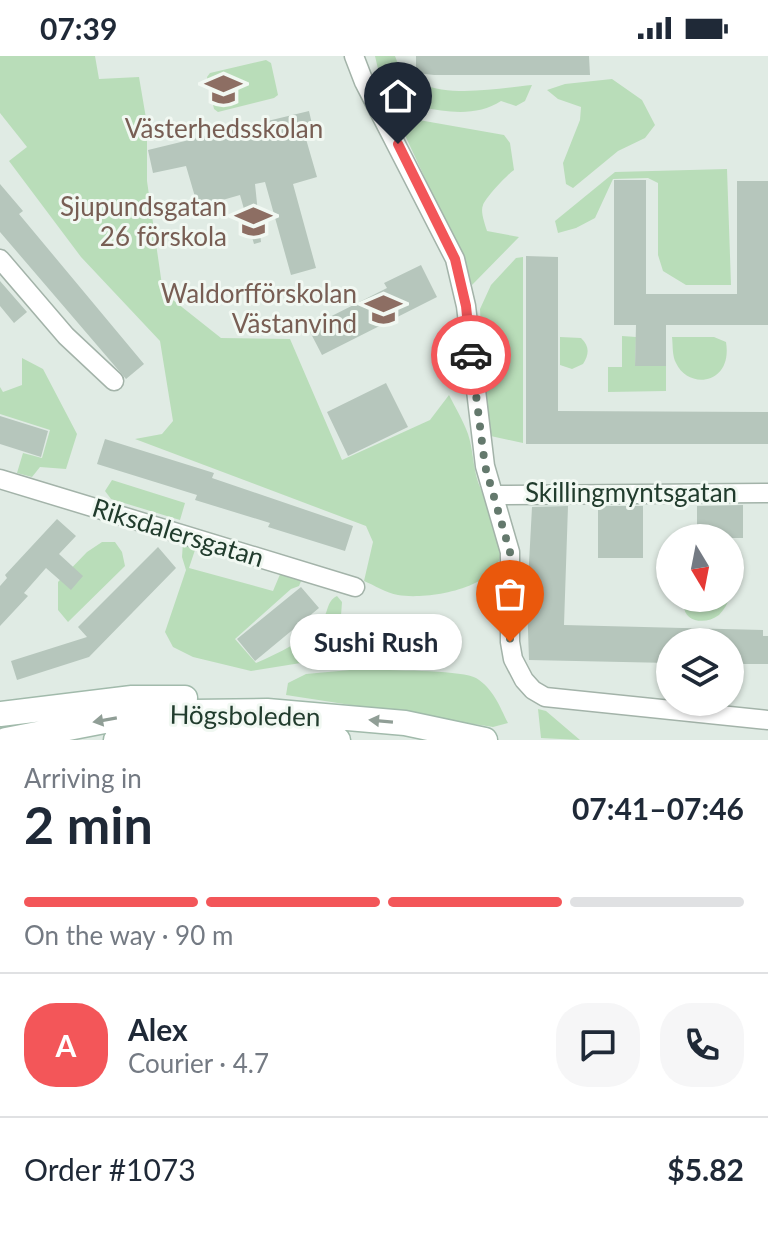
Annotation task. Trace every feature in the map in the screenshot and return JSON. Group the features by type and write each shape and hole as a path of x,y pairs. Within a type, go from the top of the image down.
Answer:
{"main road":[{"path":"0,714 132,698 199,698 267,711"},
{"name":"Högsboleden","path":"6,740 120,718 193,712 267,711 405,723 485,740"},
{"name":"Högsboleden","path":"116,740 259,732 338,740"}],"street":[{"path":"354,56 364,82 455,259 466,306 480,436 510,552 510,642 517,670 533,690 545,697 768,720"},
{"path":"0,259 66,336 114,381"},
{"name":"Riksdalersgatan","path":"0,479 355,587"},
{"name":"Skillingmyntsgatan","path":"494,495 768,493"}],"green space":[{"path":"0,56 95,56 99,79 139,77 147,124 147,181 163,292 221,338 290,339 342,460 430,420 449,395 468,434 478,482 499,533 501,551 497,564 488,575 460,589 443,593 410,596 389,593 364,581 373,542 366,526 135,439 162,434 173,421 160,341 81,257 9,161 27,147 0,113"},
{"path":"375,56 395,56 404,72 418,82 435,88 475,91 532,85 525,101 516,106 501,101 474,111 429,109 385,99"},
{"path":"266,60 271,63 278,95 218,112 214,109 207,77 210,73"},
{"path":"612,79 642,100 655,125 645,138 618,151 573,188 566,184 563,163 580,120 581,107 558,99 547,90 565,84"},
{"path":"396,116 504,135 510,143 514,170 488,197 482,211 487,231 519,237 472,285 458,249"},
{"path":"727,169 731,285 686,285 663,271 658,255 658,183 648,178 613,179 595,218 558,233 555,221 615,172"},
{"path":"523,257 523,443 486,435 480,309 491,285 516,258"},
{"path":"622,336 636,337 635,366 666,366 666,391 608,392 608,367 622,367"},
{"path":"560,337 581,338 584,341 588,351 583,364 572,369 560,365"},
{"path":"672,337 714,337 726,342 723,367 708,379 690,377 682,372 675,360"},
{"path":"22,358 43,369 77,434 66,469 40,467 32,477 17,473 23,453 42,458 50,430 0,414 0,387 3,392 22,385"},
{"path":"112,480 185,503 180,520 111,499 105,491"},
{"path":"102,542 115,542 122,552 125,566 68,622 58,610 58,582 87,552"},
{"path":"183,542 196,547 189,568 273,591 281,572 302,579 299,586 291,589 235,639 256,663 307,635 321,622 331,601 337,596 342,602 338,657 251,671 193,657 173,647 165,632 186,570 182,557"},
{"path":"685,612 722,612 713,619 699,621"},
{"path":"350,670 435,672 476,678 491,692 508,723 493,727 286,695 288,683 306,674"},
{"path":"538,709 546,711 580,740 541,738"}],"building":[{"path":"416,56 589,56 590,75 434,75 416,73"},
{"path":"309,111 315,137 306,139 317,177 293,184 316,268 291,275 265,182 255,184 261,242 254,244 240,195 198,207 186,166 153,173 148,150"},
{"path":"614,180 646,180 646,294 737,294 737,181 768,181 768,325 666,325 666,366 635,366 636,325 614,325"},
{"path":"0,184 23,211 19,214 144,364 126,379 0,232"},
{"path":"526,256 558,257 558,411 768,412 768,444 526,444"},
{"path":"421,265 437,297 322,355 308,328 387,288 384,283"},
{"path":"0,281 27,312 14,323 0,306"},
{"path":"386,383 408,427 348,456 327,412"},
{"path":"0,416 48,431 41,457 0,444"},
{"path":"105,439 214,473 212,478 353,526 345,551 195,500 197,495 97,464"},
{"path":"743,505 743,524 697,524 697,506"},
{"path":"568,506 564,625 683,628 656,628 656,663 529,660 527,601 532,507"},
{"path":"598,506 643,506 643,558 598,558"},
{"path":"57,519 76,536 59,554 83,576 71,590 46,568 24,593 28,596 0,626 0,586 7,578 5,575"},
{"path":"158,547 176,568 89,657 17,680 11,661 87,637 78,627"},
{"path":"301,587 319,608 255,661 237,639"},
{"path":"744,630 763,630 763,636 768,636 768,664 744,664"}],"way so far":[{"path":"471,355 485,466 510,552 510,642"}],"place":[{"name":"Västerhedsskolan","path":"224,90"},
{"name":"Sjupundsgatan 26 förskola","path":"253,222"},
{"name":"Waldorfförskolan Västanvind","path":"383,309"},
{"name":"Sushi Rush","path":"510,642"}],"route":[{"path":"398,144 455,259 466,306 471,355"}]}
